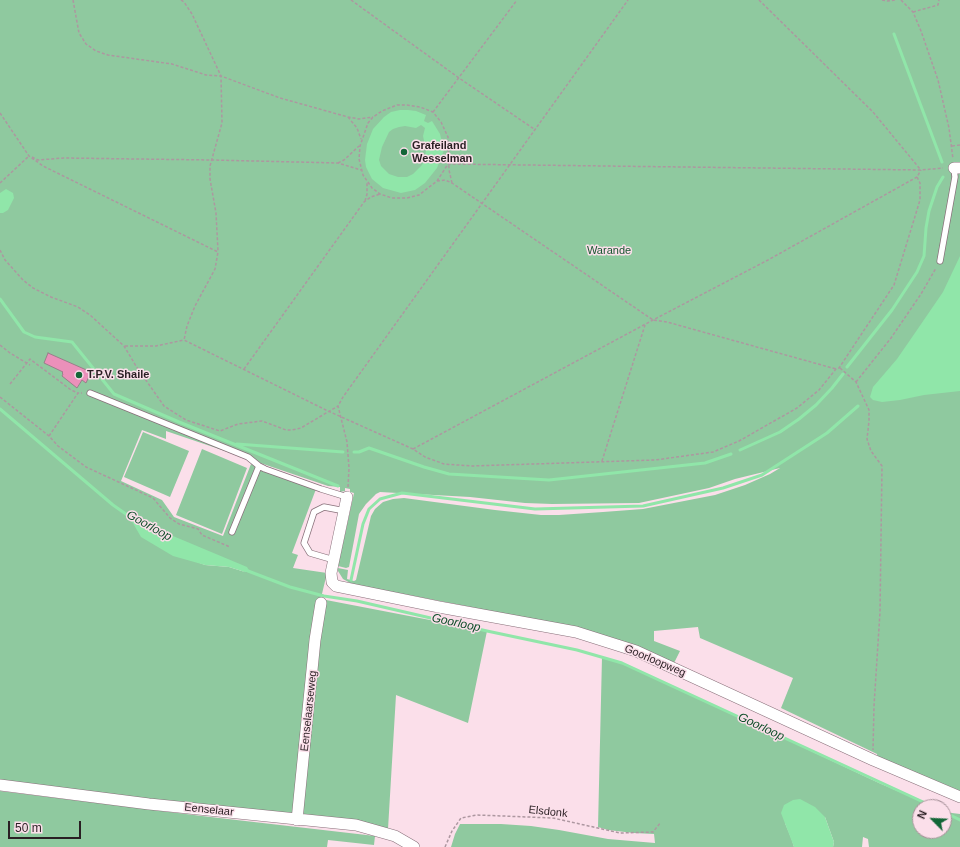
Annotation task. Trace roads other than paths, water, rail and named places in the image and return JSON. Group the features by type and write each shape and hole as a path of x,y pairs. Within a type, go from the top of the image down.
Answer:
{"street":[{"path":"334,560 347,497"},
{"name":"Goorloopweg","path":"334,560 331,573 332,582 336,586 576,632 636,651 873,760 960,797"},
{"name":"Eenselaarseweg","path":"297,820 315,640 321,603"},
{"name":"Eenselaar","path":"0,784 149,804 356,825 395,836 414,847"}],"lane":[{"path":"940,261 957,168"},
{"path":"90,393 248,458 259,466 347,497"},
{"path":"232,532 259,466"},
{"path":"334,560 310,553 304,543 314,512 324,507 345,511"}],"water":[{"path":"408,110 426,115 424,121 428,123 432,121 440,134 444,150 437,168 425,183 415,190 401,193 383,188 372,179 366,167 365,160 367,144 373,129 391,112","holes":["421,125 425,128 423,136 426,150 422,165 413,174 407,177 398,177 389,174 381,166 379,160 382,147 389,132 393,129 405,126 416,128"]},
{"path":"6,189 13,193 14,198 8,210 0,213 0,193"},
{"path":"960,256 960,391 882,402 873,400 870,397 873,387 897,359 943,292"},
{"path":"130,518 247,567 250,572 229,567 205,565 173,556 141,537"},
{"path":"800,799 815,807 825,817 834,842 833,847 794,847 781,813 784,805 793,800"}],"waterway":[{"path":"894,34 942,162"},
{"path":"847,367 892,310 917,272 924,256 929,211 937,187 943,177"},
{"path":"0,299 24,332 35,337 72,342 114,394 179,422 338,486"},
{"path":"740,450 780,432 799,419 816,405 843,374"},
{"path":"351,580 363,524 369,509 380,499 402,493 535,509 643,506 723,488 762,475 827,433 858,406"},
{"name":"Goorloop","path":"0,409 113,505 133,519"},
{"path":"237,444 343,452"},
{"path":"354,452 359,452 369,448 449,474 549,480 705,463 731,454"},
{"name":"Goorloop","path":"248,571 290,587 324,596 357,601 577,650 622,663 917,799"},
{"name":"Goorloop","path":"952,816 960,820"}],"place":[{"name":"Grafeiland Wesselman","path":"404,152"},
{"name":"T.P.V. Shaile","path":"79,375"}],"park label":[{"name":"Warande","path":"609,251"}]}
